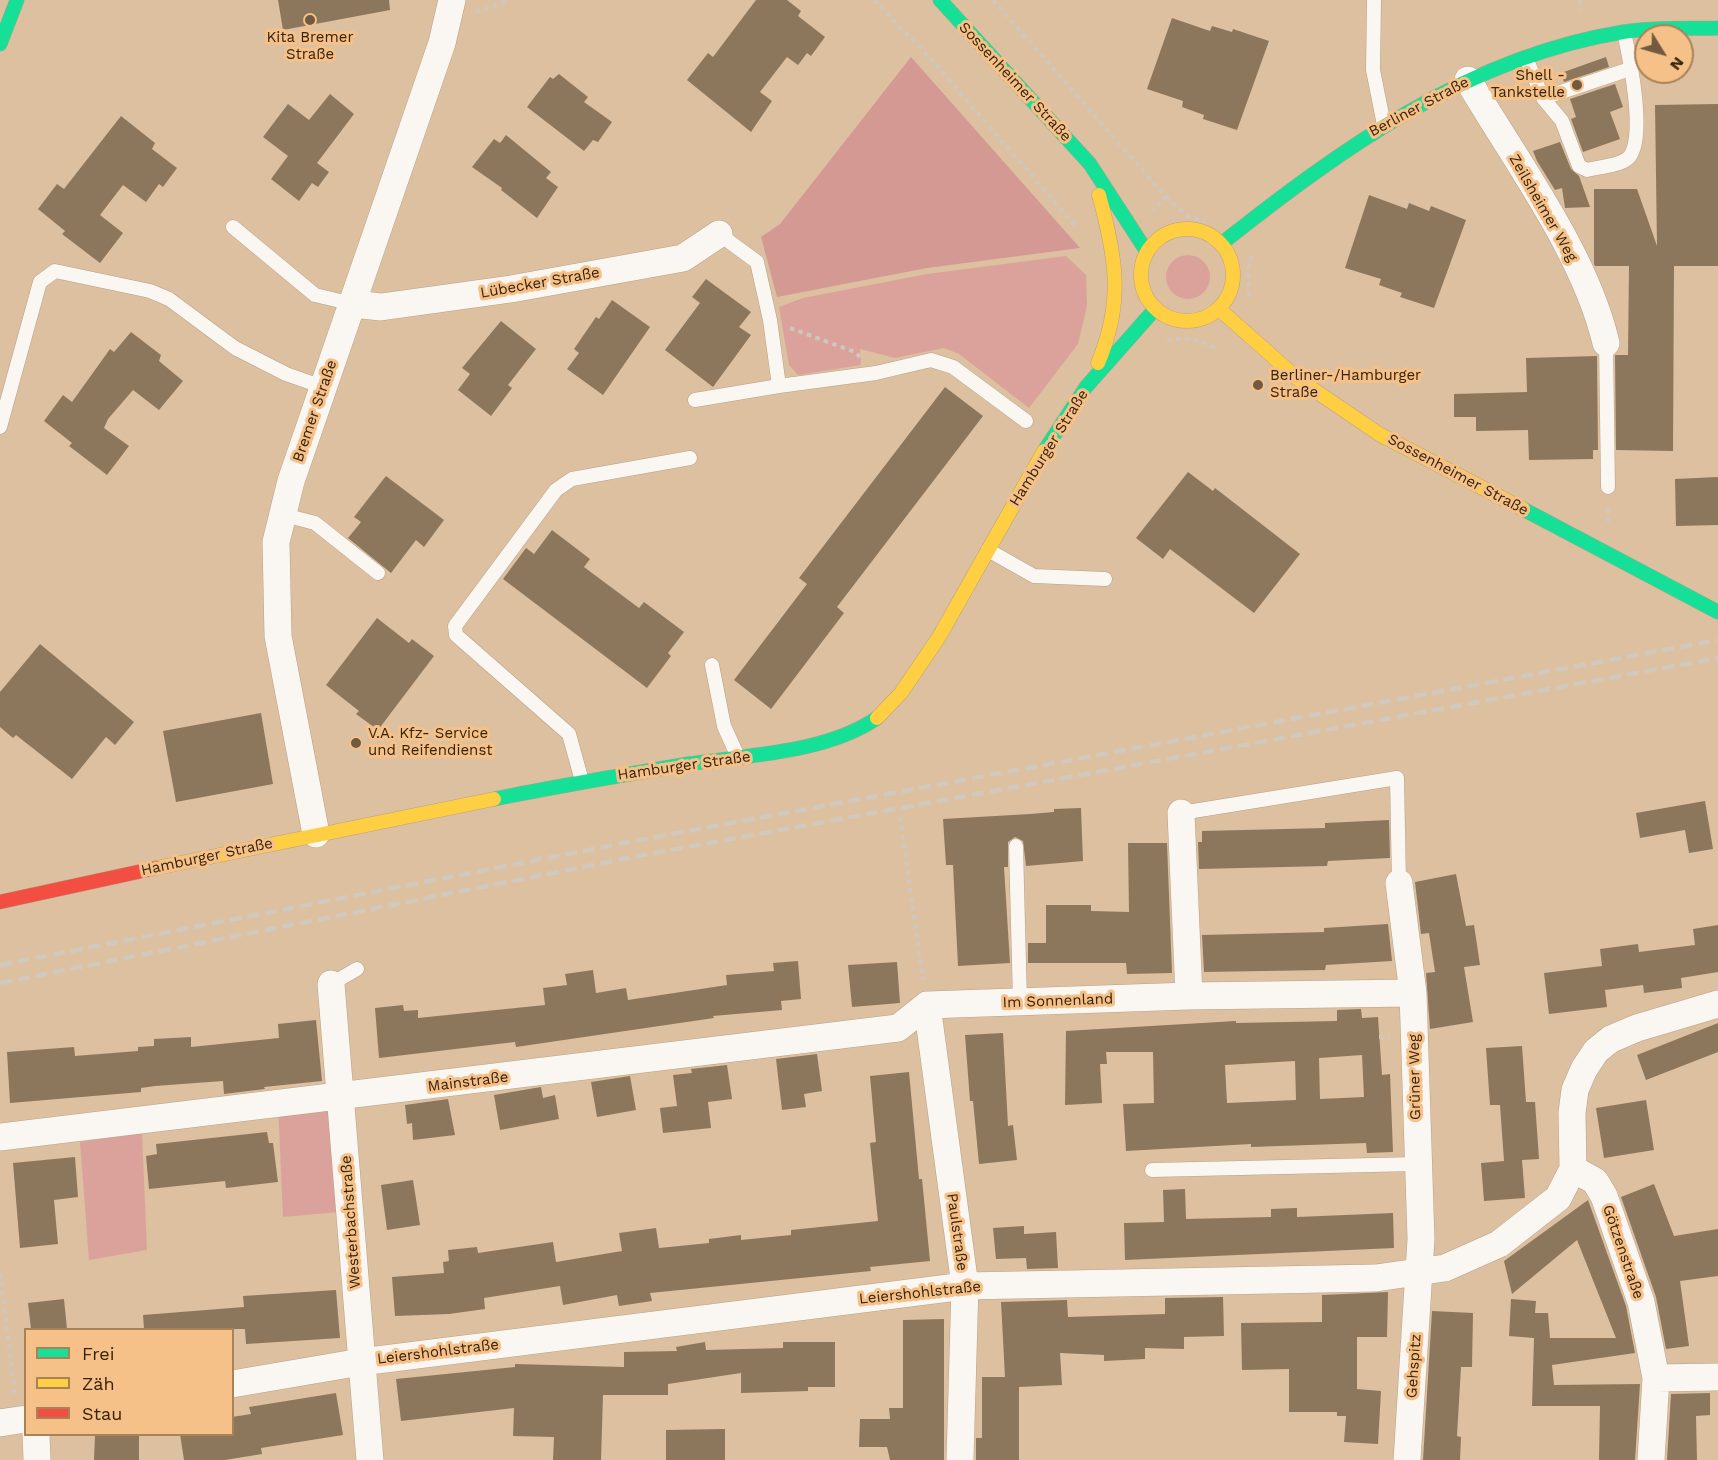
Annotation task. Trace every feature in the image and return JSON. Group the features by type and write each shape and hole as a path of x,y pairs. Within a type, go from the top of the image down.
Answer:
{"main road":[{"path":"0,44 17,0"},
{"name":"Sossenheimer Straße","path":"939,0 1090,164 1124,193"},
{"name":"Berliner Straße","path":"1221,244 1313,171 1384,125 1468,80 1573,43 1624,32 1718,28"},
{"path":"1086,387 1108,344 1118,301 1114,252 1090,164"},
{"name":"Sossenheimer Straße","path":"1090,164 1146,252"},
{"path":"1157,220 1171,232"},
{"path":"1193,229 1213,237 1221,244 1228,254 1233,277 1226,299 1219,309 1207,316 1187,321 1167,317 1155,309 1146,297 1141,282 1142,267 1146,252 1161,237 1171,232 1193,229"},
{"name":"Hamburger Straße","path":"0,902 316,834 582,781 818,744 859,730 875,720 901,693 939,637 1052,438 1086,387 1155,309"},
{"name":"Sossenheimer Straße","path":"1219,309 1298,378 1379,434 1718,612"}],"street":[{"name":"Bremer Straße","path":"316,834 278,636 274,580 280,514 353,304 450,8"},
{"name":"Zeilsheimer Weg","path":"1468,80 1557,228 1598,309 1606,343"},
{"name":"Lübecker Straße","path":"353,304 381,307 500,291 683,258 719,234"},
{"path":"1180,813 1189,996"},
{"name":"Grüner Weg","path":"1399,883 1413,993 1421,1273"},
{"name":"Westerbachstraße","path":"331,984 370,1460"},
{"name":"Im Sonnenland","path":"927,1005 1189,996 1413,993"},
{"path":"1574,1169 1572,1113 1575,1090 1596,1051 1611,1039 1637,1028 1718,1004"},
{"name":"Mainstraße","path":"0,1137 898,1028 927,1005"},
{"name":"Paulstraße","path":"927,1005 964,1286 960,1460"},
{"name":"Leiershohlstraße","path":"234,1384 361,1362 964,1286 1377,1278 1421,1273 1445,1268 1499,1245 1558,1198 1574,1169"},
{"name":"Götzenstraße","path":"1574,1169 1594,1181 1604,1196 1641,1302 1656,1378 1651,1460"},
{"name":"Gehspitz","path":"1407,1460 1421,1273"},
{"path":"1656,1378 1718,1377"},
{"path":"26,1436 38,1460"}],"lane":[{"path":"1374,0 1373,70 1384,125"},
{"path":"1526,58 1543,98 1562,121 1579,166 1587,170 1608,165 1627,159 1632,152 1636,102 1624,32"},
{"path":"1543,98 1629,69"},
{"path":"233,227 315,295 353,304"},
{"path":"719,234 757,262 770,320 779,386"},
{"path":"0,427 40,282 55,271 150,291 170,299 235,348 286,374 323,387"},
{"path":"1606,343 1608,487"},
{"path":"696,400 876,373 931,360 953,367 1026,421"},
{"path":"582,781 569,734 456,635 456,626 556,490 572,479 690,458"},
{"path":"280,514 315,523 378,573"},
{"path":"987,549 1034,576 1105,579"},
{"path":"712,665 724,726 738,757"},
{"path":"1180,813 1397,778 1399,883"},
{"path":"1016,846 1020,1002"},
{"path":"331,984 357,969"},
{"path":"1152,1170 1418,1164"}],"path":[{"path":"450,8 468,15 510,0"},
{"path":"874,0 930,58 1080,231"},
{"path":"993,0 1103,128"},
{"path":"1580,0 1582,14"},
{"path":"770,320 855,352 876,373"},
{"path":"900,817 927,1005"},
{"path":"0,1274 20,1424"}],"shaded area":[{"path":"911,57 1080,248 927,268 777,297 761,237 780,224"},
{"path":"1188,255 1204,261 1210,277 1204,293 1188,299 1172,293 1166,277 1172,261"},
{"path":"1066,256 1086,275 1087,306 1078,344 1029,408 959,354 944,348 895,358 860,349 861,365 798,375 789,365 779,307 803,298 927,274"},
{"path":"342,1097 350,1211 283,1217 278,1105"},
{"path":"142,1133 147,1250 89,1260 80,1142"}],"building":[{"name":"Kita Bremer Straße","path":"278,0 389,0 390,10 283,30"},
{"path":"756,0 787,0 801,11 798,16 825,37 811,56 807,53 798,65 787,57 760,92 772,101 751,132 687,80 708,53 713,57"},
{"path":"1172,18 1210,31 1212,26 1232,32 1233,29 1269,41 1237,130 1203,119 1204,115 1182,107 1183,101 1147,89"},
{"path":"1606,57 1609,67 1564,82 1561,73"},
{"path":"559,74 588,97 584,102 612,122 598,142 593,140 584,151 527,107 550,77 553,79"},
{"path":"1615,84 1623,107 1610,112 1620,139 1583,152 1571,119 1576,117 1570,99"},
{"path":"330,94 354,114 317,163 329,172 318,187 312,183 299,201 271,179 288,156 263,137 288,104 309,120"},
{"path":"1718,104 1718,266 1674,266 1673,451 1616,450 1615,355 1628,355 1629,266 1595,266 1594,264 1594,189 1637,189 1657,246 1655,105"},
{"path":"121,116 155,143 152,149 177,168 163,187 159,184 146,202 123,185 100,215 123,233 100,263 62,234 65,231 38,209 57,184 64,189"},
{"path":"506,135 551,172 546,178 558,187 537,218 501,190 502,188 472,167 494,139 500,143"},
{"path":"1560,142 1571,169 1579,176 1590,207 1565,208 1562,188 1555,190 1537,161 1533,151"},
{"path":"1369,195 1407,209 1409,203 1429,211 1431,206 1466,220 1434,308 1400,297 1402,293 1379,285 1381,279 1345,268"},
{"path":"706,279 751,312 739,327 751,335 713,387 665,350 700,303 692,297"},
{"path":"612,300 650,327 603,395 567,369 579,353 574,349 596,317 599,319"},
{"path":"501,321 536,349 508,385 512,388 491,416 458,390 470,374 462,368"},
{"path":"131,332 161,355 159,361 183,381 159,410 133,390 108,419 104,428 129,446 107,475 69,446 72,443 44,421 63,395 72,402 110,349 114,352"},
{"path":"1597,356 1598,450 1593,450 1593,459 1529,460 1528,430 1476,431 1476,417 1454,417 1454,394 1527,392 1526,358"},
{"path":"945,387 983,416 837,607 844,613 771,709 734,680 807,584 799,578"},
{"path":"1188,472 1213,491 1215,488 1300,554 1254,613 1170,549 1163,559 1136,538"},
{"path":"386,476 444,520 424,547 416,540 391,573 348,538 361,522 354,517"},
{"path":"1718,477 1718,525 1676,526 1675,479"},
{"path":"552,530 590,559 584,567 639,608 644,602 684,632 668,653 671,656 647,688 503,579 526,548 534,554"},
{"path":"377,618 409,643 412,639 434,656 378,730 356,714 359,711 326,685"},
{"path":"40,644 134,722 115,745 106,737 72,779 16,735 13,738 0,727 0,692"},
{"path":"261,713 273,784 176,802 163,731"},
{"path":"1705,801 1713,849 1689,853 1685,830 1640,838 1636,813"},
{"path":"1081,808 1083,861 1026,866 1023,841 1015,837 1008,842 1008,867 1004,867 1010,963 958,966 953,865 946,865 943,819 1030,814 1054,812 1054,809"},
{"path":"1389,820 1390,858 1328,861 1327,866 1199,869 1198,842 1202,842 1202,831 1325,828 1325,823"},
{"path":"1128,843 1167,843 1172,973 1127,974 1126,963 1028,963 1028,943 1046,943 1046,905 1091,905 1091,911 1129,912"},
{"path":"1456,874 1466,926 1474,925 1480,965 1464,967 1473,1022 1430,1029 1426,973 1435,972 1429,933 1421,934 1415,882"},
{"path":"1388,924 1392,961 1326,965 1325,970 1204,972 1202,935 1324,932 1324,928"},
{"path":"1718,925 1718,972 1681,978 1682,988 1644,993 1643,985 1605,990 1607,1007 1549,1014 1544,973 1602,966 1600,949 1638,944 1639,952 1695,945 1693,929"},
{"path":"798,961 801,999 781,1001 782,1010 713,1016 714,1018 516,1047 515,1042 379,1058 375,1008 403,1005 404,1011 418,1010 418,1018 545,1005 543,988 567,985 565,974 593,970 596,993 626,988 628,1000 727,985 726,975 774,971 773,963"},
{"path":"897,962 900,1003 852,1007 848,965"},
{"path":"1361,1009 1362,1018 1378,1017 1382,1075 1390,1074 1393,1152 1367,1153 1366,1143 1251,1147 1251,1144 1126,1151 1123,1104 1154,1103 1153,1052 1106,1052 1107,1064 1100,1064 1102,1103 1065,1105 1066,1031 1236,1021 1236,1023 1337,1021 1337,1010","holes":["1362,1055 1364,1097 1320,1099 1319,1058","1295,1061 1296,1100 1227,1103 1225,1065"]},
{"path":"316,1020 322,1081 224,1094 223,1081 155,1086 141,1088 141,1092 10,1103 7,1052 74,1047 75,1056 138,1051 138,1047 154,1046 154,1039 191,1037 191,1047 279,1038 278,1024"},
{"path":"1718,1023 1718,1052 1646,1080 1637,1055"},
{"path":"1003,1033 1008,1126 1013,1125 1017,1160 979,1164 973,1101 970,1101 965,1035"},
{"path":"1522,1046 1526,1102 1535,1102 1539,1159 1522,1160 1525,1198 1484,1201 1481,1163 1504,1161 1500,1105 1490,1105 1486,1048"},
{"path":"817,1054 822,1091 804,1094 806,1107 782,1110 776,1059"},
{"path":"727,1065 732,1099 708,1102 711,1128 663,1133 660,1108 677,1106 673,1075 692,1073 691,1069"},
{"path":"909,1072 919,1179 922,1179 930,1261 870,1267 871,1271 650,1293 652,1301 619,1306 617,1295 563,1305 560,1286 484,1298 485,1309 449,1314 395,1316 392,1277 444,1273 443,1262 449,1261 448,1250 477,1247 478,1253 553,1242 556,1262 622,1251 619,1233 656,1228 659,1248 709,1243 709,1239 741,1235 741,1240 791,1235 791,1230 878,1221 870,1143 876,1142 870,1076"},
{"path":"630,1076 636,1110 597,1117 591,1082"},
{"path":"541,1087 543,1098 555,1095 559,1119 500,1130 494,1095"},
{"path":"448,1099 455,1135 413,1140 412,1123 407,1124 405,1105"},
{"path":"1646,1100 1654,1150 1604,1158 1596,1108"},
{"path":"267,1132 269,1143 273,1143 278,1182 226,1188 225,1181 149,1189 146,1156 157,1154 156,1144"},
{"path":"75,1157 78,1197 54,1200 58,1244 20,1248 13,1163"},
{"path":"413,1180 420,1225 387,1230 381,1185"},
{"path":"1654,1184 1674,1236 1718,1229 1718,1276 1680,1281 1689,1346 1666,1349 1656,1297 1621,1197"},
{"path":"1185,1189 1186,1219 1271,1217 1271,1209 1297,1208 1297,1217 1393,1213 1394,1248 1125,1260 1124,1223 1164,1222 1163,1190"},
{"path":"1588,1200 1626,1306 1635,1353 1552,1365 1554,1385 1640,1384 1635,1460 1599,1460 1600,1406 1532,1406 1534,1338 1509,1336 1511,1299 1536,1301 1535,1313 1548,1313 1550,1338 1616,1338 1577,1240 1512,1294 1504,1261"},
{"path":"1024,1226 1024,1234 1056,1232 1058,1268 1027,1269 1026,1258 996,1259 993,1228"},
{"path":"336,1290 340,1338 246,1344 245,1329 144,1328 143,1315 244,1307 243,1296"},
{"path":"1388,1292 1387,1337 1357,1337 1357,1389 1381,1391 1378,1444 1344,1442 1346,1416 1337,1416 1337,1412 1289,1412 1289,1369 1242,1370 1241,1323 1322,1322 1322,1295"},
{"path":"1223,1297 1224,1336 1184,1337 1184,1349 1145,1348 1145,1359 1104,1361 1104,1355 1060,1353 1062,1385 1019,1387 1019,1460 976,1460 976,1438 982,1438 982,1377 1005,1377 1001,1302 1067,1300 1068,1317 1165,1314 1165,1298"},
{"path":"64,1299 67,1328 31,1328 28,1303"},
{"path":"1432,1311 1473,1313 1472,1367 1461,1367 1457,1436 1461,1437 1460,1460 1423,1460"},
{"path":"944,1319 944,1460 890,1460 887,1447 859,1447 860,1419 890,1419 889,1408 903,1408 903,1320"},
{"path":"705,1342 706,1350 783,1348 783,1342 835,1342 835,1387 808,1387 808,1391 741,1393 741,1373 668,1384 668,1395 603,1395 601,1460 553,1460 554,1437 513,1436 514,1408 401,1421 396,1379 515,1367 515,1364 624,1367 624,1352 677,1351 676,1347"},
{"path":"336,1393 343,1435 261,1448 262,1454 225,1460 184,1460 180,1436 234,1436 234,1417 251,1414 249,1407"},
{"path":"1710,1393 1710,1415 1696,1416 1697,1460 1667,1460 1671,1394"},
{"path":"725,1429 725,1460 666,1460 666,1430"},
{"path":"95,1436 139,1436 139,1460 94,1460"}],"railway":[{"path":"0,965 634,841 1718,640"},
{"path":"0,983 633,857 1718,658"}],"traffic: fast":[{"path":"0,44 17,0"},
{"path":"940,0 1090,164 1147,252"},
{"path":"1221,244 1313,174 1360,142 1459,85 1512,62 1566,44 1635,30 1718,28"},
{"path":"1044,451 1086,387 1155,309"},
{"path":"1523,509 1718,612"},
{"path":"494,799 688,764 811,746 857,730 877,718"}],"traffic: slow":[{"path":"1098,363 1112,320 1115,279 1110,239 1099,195"},
{"path":"1187,229 1205,233 1219,243 1229,257 1233,275 1229,293 1219,307 1205,317 1187,321 1169,317 1155,307 1145,293 1141,275 1145,257 1155,243 1169,233 1187,229"},
{"path":"1219,309 1298,379 1379,434 1523,509"},
{"path":"877,718 901,693 939,637 1044,451"},
{"path":"156,868 494,799"}],"traffic: jam":[{"path":"0,902 156,868"}],"place":[{"name":"Kita Bremer Straße","path":"310,20"},
{"name":"Shell - Tankstelle","path":"1577,85"},
{"name":"Berliner-/Hamburger Straße","path":"1258,385"},
{"name":"V.A. Kfz- Service und Reifendienst","path":"356,743"}]}
